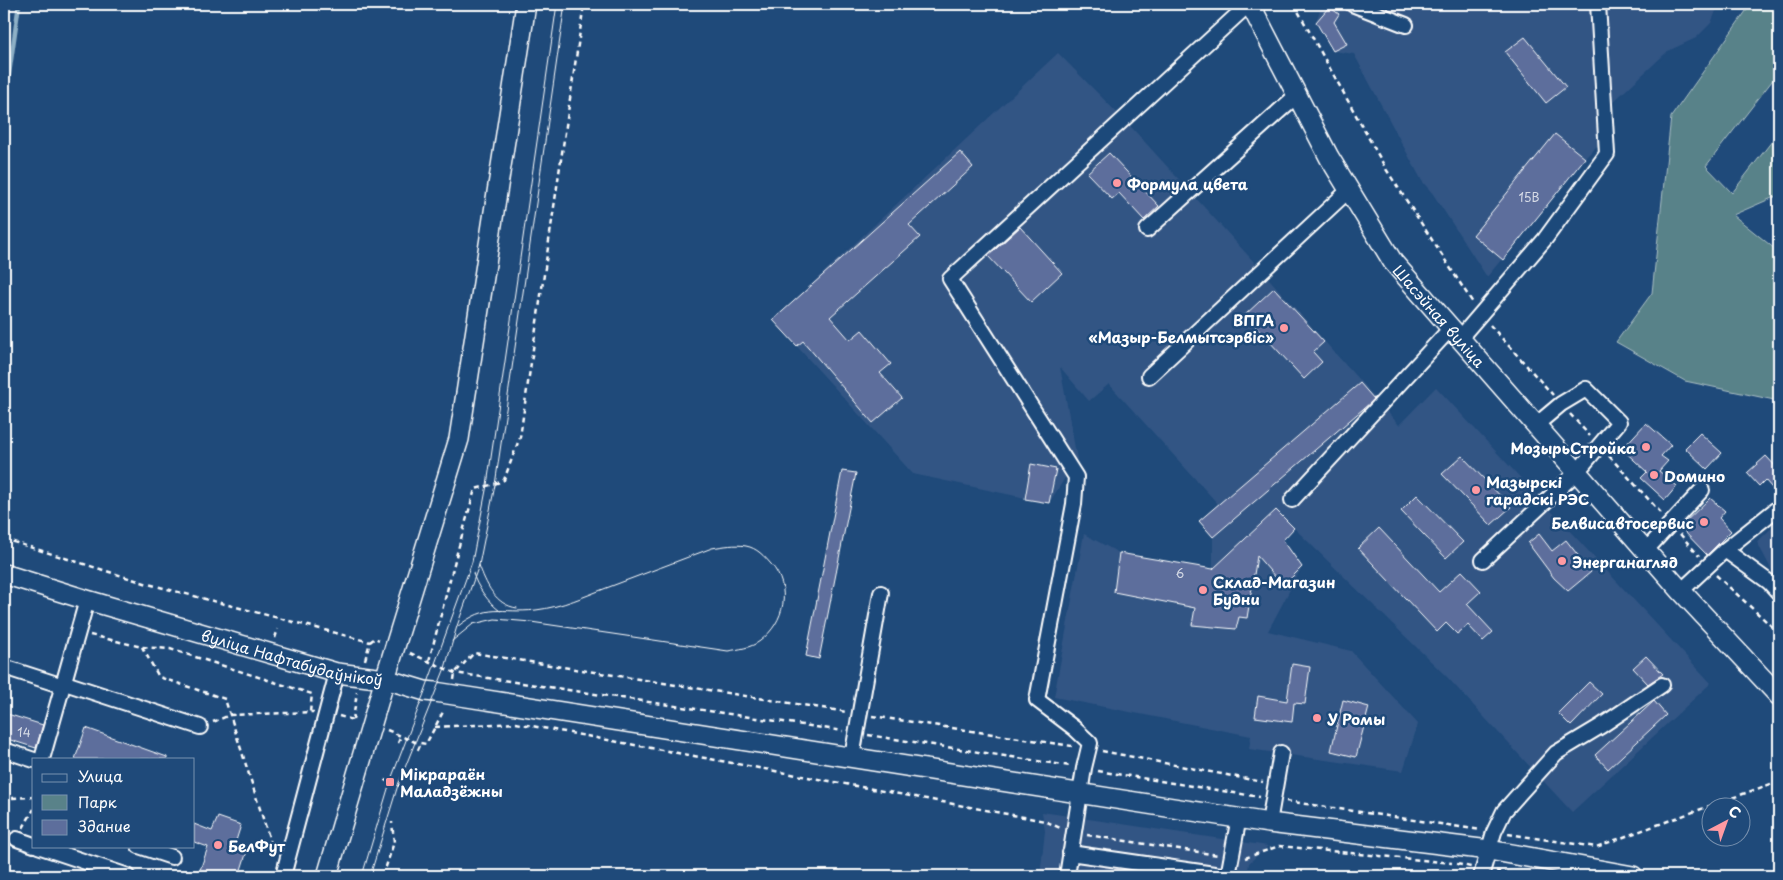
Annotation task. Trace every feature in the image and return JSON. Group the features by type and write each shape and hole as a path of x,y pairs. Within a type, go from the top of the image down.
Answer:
{"main road":[{"path":"526,4 459,439 385,679 426,692 452,694 1269,823 1489,850 1633,876"},
{"name":"Шасэйная вуліца","path":"1250,4 1329,157 1393,262 1682,591 1779,696"},
{"name":"вуліца Нафтабудаўнікоў","path":"4,574 337,673 385,679 327,876"}],"lane":[{"path":"1067,876 1079,794 1090,743 1074,728 1037,700 1074,504 1076,477 950,279 1250,4"},
{"path":"1352,4 1406,25"},
{"path":"1292,500 1455,333 1480,314 1545,239 1606,154 1598,4"},
{"path":"1147,230 1297,95"},
{"path":"1149,376 1349,190"},
{"path":"1482,560 1577,472 1619,422 1586,389 1560,404 1536,425"},
{"path":"1646,550 1702,490"},
{"path":"1682,591 1725,550 1779,507"},
{"path":"1725,550 1769,582 1779,593"},
{"path":"852,757 881,593"},
{"path":"42,758 88,600"},
{"path":"4,667 200,727"},
{"path":"283,876 337,673"},
{"path":"1481,872 1494,832 1504,811 1556,753 1601,726 1662,685"},
{"path":"4,750 32,759"},
{"path":"1269,823 1281,753"},
{"path":"1070,853 1228,876 1240,818"},
{"path":"17,839 32,844"},
{"path":"44,848 128,876"},
{"path":"145,848 172,857"}],"path":[{"path":"429,661 475,489 487,485 495,485 504,480 520,437 584,4"},
{"path":"1294,4 1386,169 1480,314 1560,404 1672,524 1708,567 1779,633"},
{"path":"4,539 148,584 370,642"},
{"path":"79,632 142,647 170,649 312,694 310,712"},
{"path":"142,647 159,677 225,699 274,854"},
{"path":"200,727 230,716 310,712 327,713 371,724 426,744 452,694 455,673"},
{"path":"435,727 516,723 1045,822 1073,833 1233,858 1243,859 1279,846 1458,864 1481,872 1528,876"},
{"path":"398,743 401,736"},
{"path":"418,750 421,743"},
{"path":"385,780 390,782"},
{"path":"398,785 404,788"},
{"path":"4,802 12,798 32,797"},
{"path":"382,876 394,842 392,822"}],"shaded area":[{"path":"1322,4 1719,4 1711,23 1696,38 1668,51 1598,116 1599,144 1585,158 1487,277 1433,194 1422,181 1354,54 1333,51 1316,22"},
{"path":"1058,53 1133,129 1399,425 1436,387 1711,683 1572,812 1447,677 1294,528 1283,540 1302,567 1268,631 1351,651 1418,724 1403,771 1249,749 1251,736 1054,697 1084,534 1119,553 1213,569 1213,537 1199,521 1218,504 1109,384 1089,401 1060,367 1077,459 1049,503 913,474 773,320"},
{"path":"1779,521 1779,584 1757,542"},
{"path":"1042,812 1268,846 1249,863 1247,876 1040,876 1045,831"}],"green space":[{"path":"1751,4 1779,4 1779,72 1706,166 1732,193 1779,132 1779,195 1733,215 1775,249 1779,244 1779,401 1685,381 1616,342 1652,293 1671,117"}],"building":[{"path":"1329,7 1339,14 1334,22 1347,44 1333,51 1316,22"},
{"path":"1525,37 1566,87 1546,103 1505,52"},
{"path":"1555,134 1585,158 1503,260 1473,235"},
{"path":"960,152 973,167 909,225 920,237 830,317 850,340 862,330 891,364 880,373 902,398 873,423 803,341 797,346 773,320"},
{"name":"Формула цвета","path":"1109,153 1159,206 1144,220 1119,193 1112,199 1087,173"},
{"path":"1020,227 1062,273 1031,302 988,256"},
{"name":"ВПГА «Мазыр-Белмытсэрвіс»","path":"1274,288 1324,342 1313,352 1322,362 1304,379 1245,315"},
{"path":"1360,383 1374,399 1213,537 1199,521"},
{"name":"МозырьСтройка","path":"1646,423 1671,445 1661,456 1668,461 1659,471 1677,486 1665,500 1641,478 1647,472 1622,449"},
{"path":"1700,433 1722,453 1707,469 1685,448"},
{"name":"Мазырскі гарадскі РЭС","path":"1462,456 1511,507 1491,525 1442,474"},
{"path":"1766,456 1779,470 1779,496 1765,480 1759,486 1747,473"},
{"path":"1031,464 1056,469 1049,503 1025,499"},
{"path":"842,471 856,473 819,659 806,656"},
{"path":"1417,495 1463,542 1446,558 1401,511"},
{"name":"Белвисавтосервис","path":"1710,498 1725,511 1719,518 1731,531 1707,555 1680,527"},
{"path":"1276,510 1294,528 1283,540 1302,567 1283,586 1257,556 1247,618 1239,617 1236,629 1192,625 1195,608 1114,592 1119,553 1213,569"},
{"path":"1379,528 1439,592 1462,571 1481,591 1467,604 1493,632 1483,641 1468,625 1457,634 1446,623 1437,632 1358,548"},
{"name":"Энерганагляд","path":"1539,534 1552,551 1566,540 1591,572 1568,591 1554,578 1528,543"},
{"path":"1646,656 1663,674 1648,684 1633,668"},
{"path":"1292,664 1310,667 1305,704 1294,703 1292,722 1255,717 1258,696 1287,701"},
{"path":"1589,682 1602,694 1571,726 1558,713"},
{"path":"1343,700 1369,707 1356,757 1331,751"},
{"path":"1654,701 1666,715 1608,769 1595,755"},
{"path":"4,713 43,725 36,748 4,738"},
{"path":"86,728 167,757 167,758 75,758"},
{"name":"БелФут","path":"218,817 241,825 234,847 247,851 239,876 198,876 208,847 195,842 195,824 212,831"}],"waterway":[{"path":"4,109 19,4"}],"tram line":[{"path":"362,876 390,782 472,562 487,485 557,4"},
{"path":"370,876 398,785 445,668 457,626 479,565 495,485 565,4"},
{"path":"452,641 473,624 495,619 531,622 728,651 753,645 769,633 780,615 783,604 782,583 778,573 757,550 742,545 712,548 564,604 546,609 486,612 468,619 457,627"},
{"path":"479,565 488,586 497,598 503,603 517,608"},
{"path":"473,573 484,594 500,611"}],"place":[{"name":"Формула цвета","path":"1117,183"},
{"name":"ВПГА «Мазыр-Белмытсэрвіс»","path":"1284,328"},
{"name":"МозырьСтройка","path":"1646,447"},
{"name":"Dомино","path":"1654,475"},
{"name":"Мазырскі гарадскі РЭС","path":"1476,490"},
{"name":"Белвисавтосервис","path":"1704,522"},
{"name":"Энерганагляд","path":"1562,561"},
{"name":"Склад-Магазин Будни","path":"1203,590"},
{"name":"У Ромы","path":"1317,718"},
{"name":"Мікрараён Маладзёжны","path":"390,782"},
{"name":"БелФут","path":"218,845"}]}
